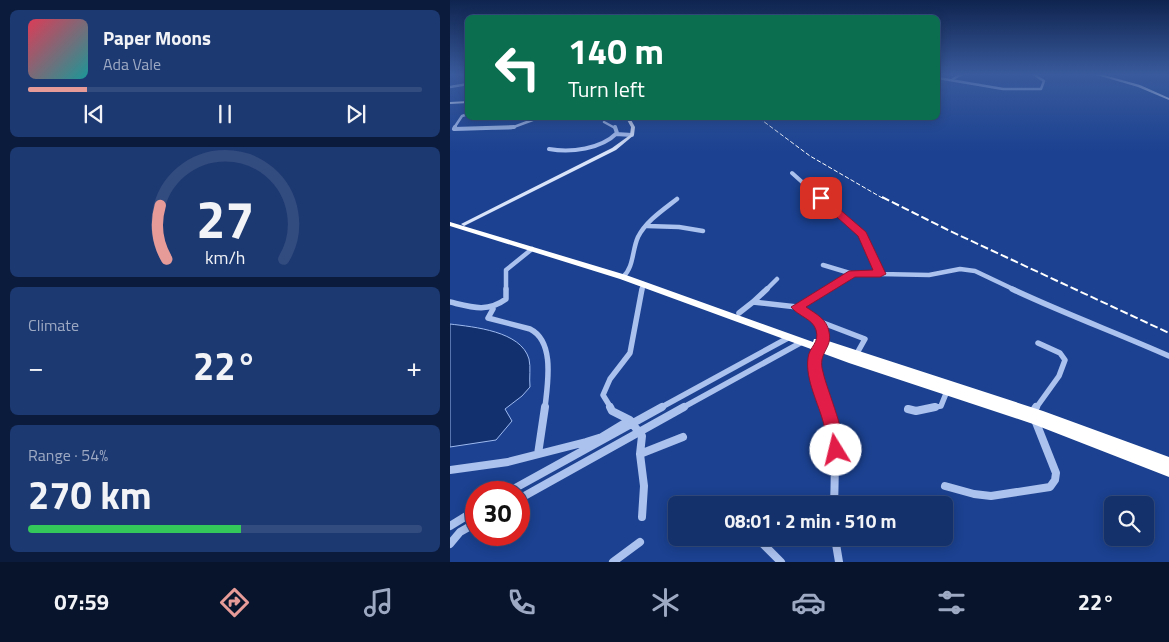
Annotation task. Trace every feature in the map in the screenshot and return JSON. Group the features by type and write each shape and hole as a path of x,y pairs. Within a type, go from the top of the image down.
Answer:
{"highway":[{"path":"450,220 626,275 788,338 856,354 1169,463"},
{"path":"450,224 626,275 643,284 739,313 821,346 947,391 970,395"},
{"path":"1034,416 1169,471"}],"street":[{"path":"450,103 465,102"},
{"path":"465,115 462,116 454,129 511,128 533,120"},
{"path":"464,224 614,149 632,135 633,127 629,120"},
{"path":"604,122 615,127 616,134"},
{"path":"549,149 555,151 570,150 604,142 616,134 632,135"},
{"path":"792,173 862,234 880,274"},
{"path":"626,275 638,238 647,226 677,199"},
{"path":"647,226 679,227 703,231"},
{"path":"532,249 506,270 506,299 493,309 488,318 534,331 542,337 545,344 548,387 538,454"},
{"path":"823,265 853,274 929,275 960,269 975,271 1059,311 1086,320 1169,356"},
{"path":"797,307 853,274"},
{"path":"739,313 776,279"},
{"path":"642,517 644,486 640,454 641,431 631,422 612,411 603,396 610,378 630,352 643,284"},
{"path":"450,302 482,310 493,309"},
{"path":"753,302 797,307 818,321 865,339 856,354"},
{"path":"818,321 823,331 821,346 814,356 815,370 832,426 836,450 834,496"},
{"path":"450,470 508,462 602,437 788,338"},
{"path":"530,493 802,342"},
{"path":"945,486 974,494 991,496 1050,487 1055,480 1056,473 1034,416 1059,376 1066,360 1060,353 1038,343"},
{"path":"908,409 916,411 941,406 947,391"},
{"path":"527,481 631,422"},
{"path":"640,454 683,437"},
{"path":"450,526 465,517"},
{"path":"450,544 460,532 465,529"},
{"path":"613,562 640,542"},
{"path":"765,546 781,562"},
{"path":"836,546 838,562"}],"water":[{"path":"450,324 483,329 507,336 517,342 529,359 530,387 505,409 512,421 496,440 450,447"}],"railway":[{"path":"762,120 810,156 884,199"},
{"path":"882,197 950,231 1169,333"}],"route":[{"path":"821,198 866,239 880,274 853,274 797,307 818,321 823,331 823,343 814,356 815,370 832,426 836,450"}]}
